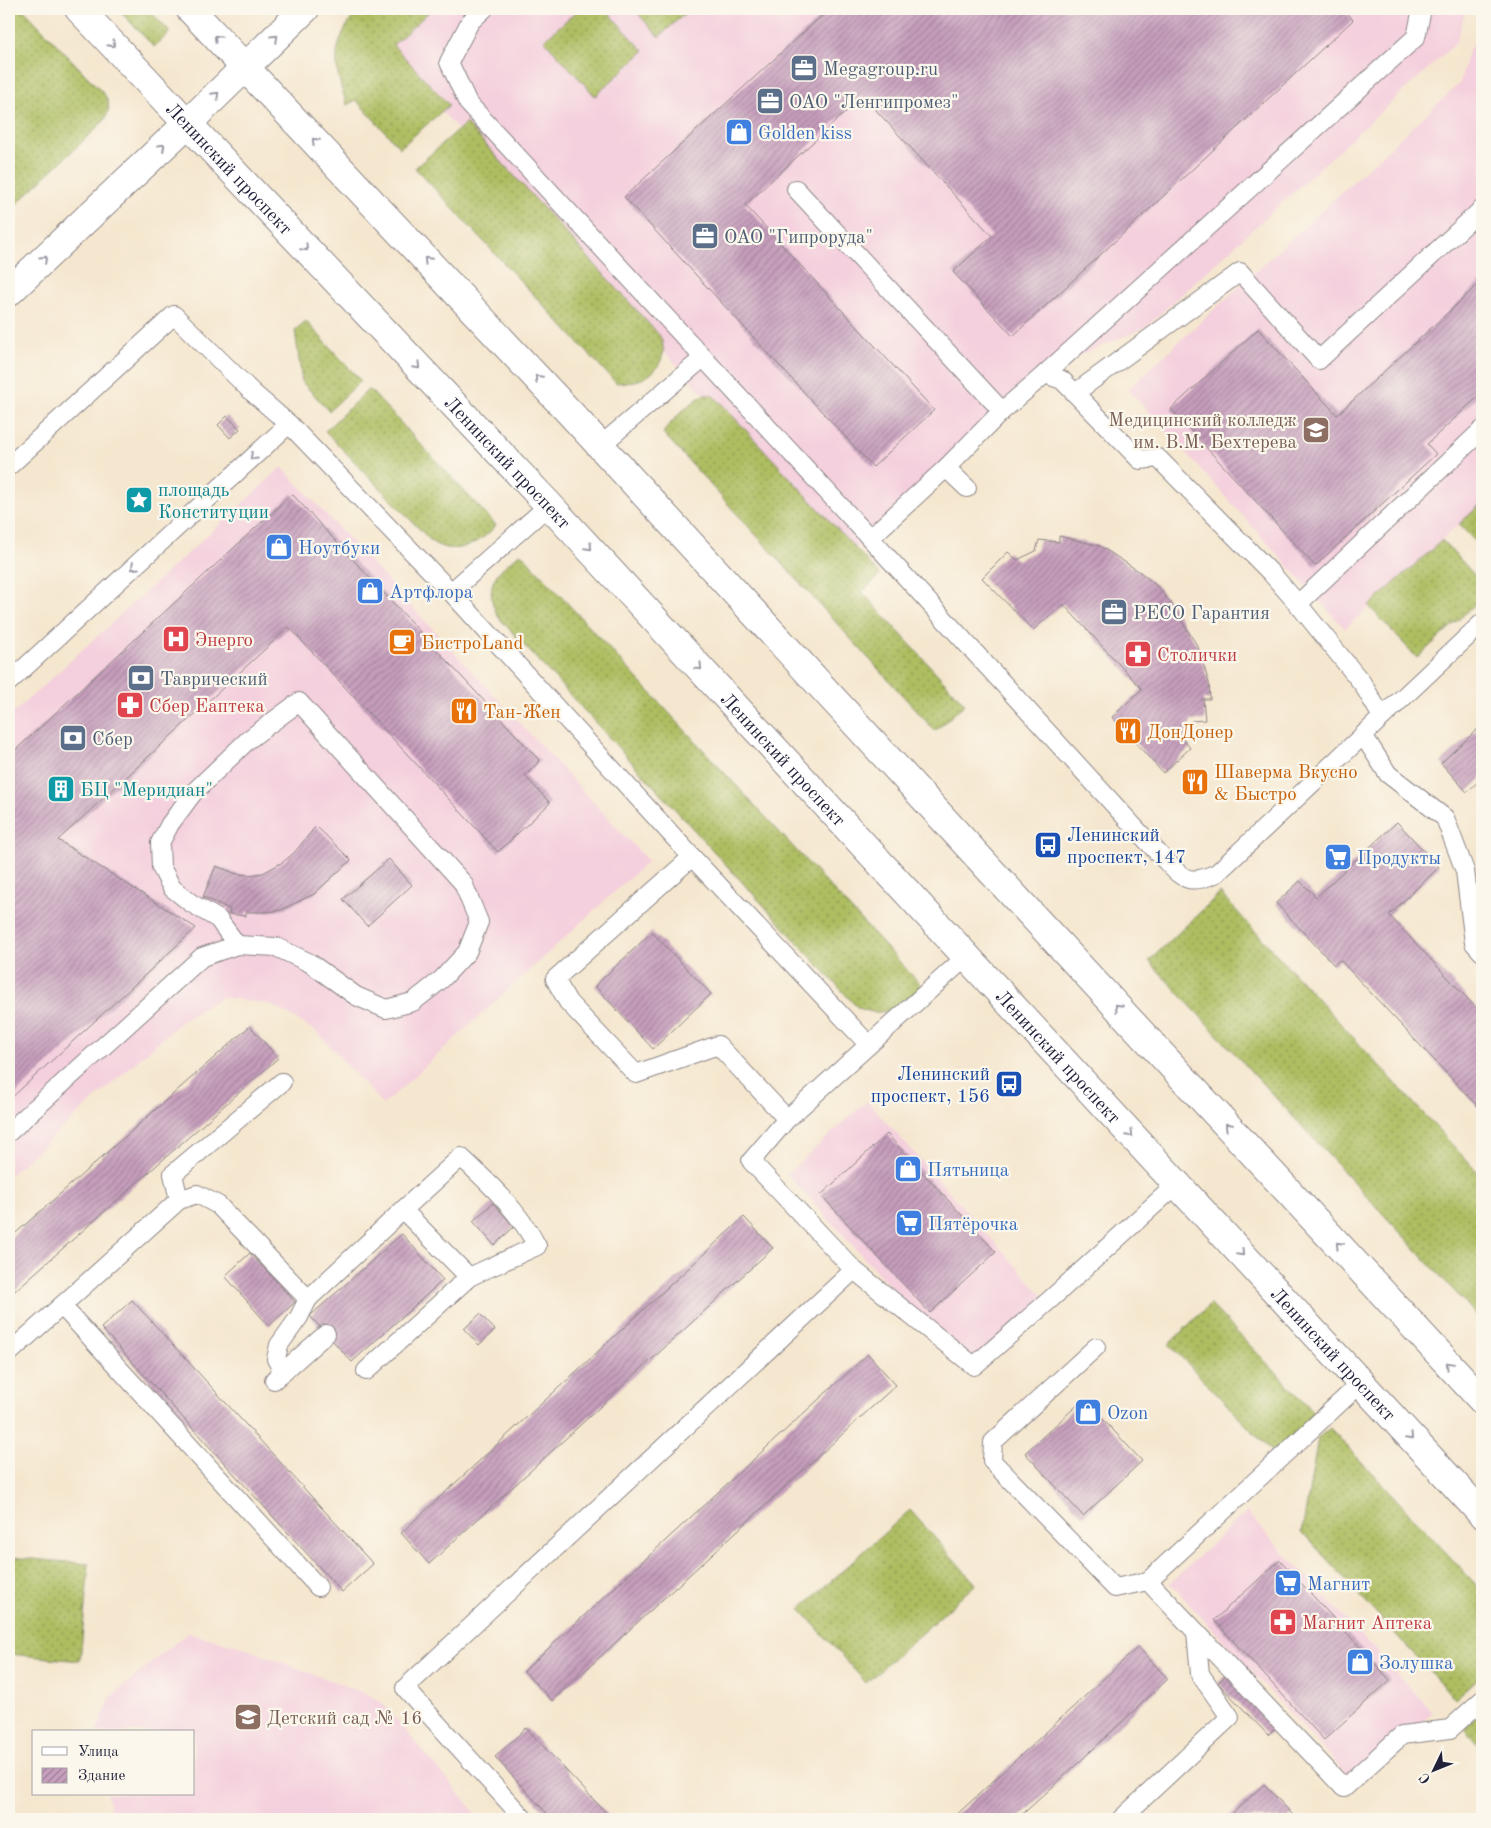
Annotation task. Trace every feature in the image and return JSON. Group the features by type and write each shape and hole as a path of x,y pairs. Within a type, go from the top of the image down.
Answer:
{"main road":[{"name":"Ленинский проспект","path":"78,9 549,505 1482,1514"},
{"path":"190,9 600,446 1482,1400"},
{"path":"9,292 188,123 305,9"}],"lane":[{"path":"484,9 470,22 449,62 468,103 1183,878 1200,880 1217,873 1482,623"},
{"path":"870,538 946,468 1002,411 1416,37 1422,9"},
{"path":"796,189 1002,411"},
{"path":"1075,393 1240,272 1320,360 1482,210"},
{"path":"9,466 174,315 245,385 289,424 451,592 692,857 869,1046"},
{"path":"600,446 703,358"},
{"path":"1045,374 1062,380 1140,460 1158,458 1298,604 1362,683 1382,717"},
{"path":"9,682 289,424"},
{"path":"1298,604 1482,430"},
{"path":"946,468 967,488"},
{"path":"451,592 549,505"},
{"path":"9,1132 202,957 237,946 276,947 310,963 356,996 386,1009 413,1002 442,979 467,952 479,922 463,883 299,702 248,740 193,794 170,824 160,843 161,867 172,888 191,903 218,919 237,946"},
{"path":"1363,735 1388,774 1445,818 1465,871 1474,943 1482,952"},
{"path":"692,857 554,979 568,1002 636,1074 718,1044 786,1118"},
{"path":"967,956 869,1046 786,1118 751,1161 854,1270 974,1366 1177,1184"},
{"path":"179,1200 173,1174 282,1082"},
{"path":"326,1334 279,1376 276,1359 279,1345 299,1317 308,1299 461,1157 485,1179 527,1227 537,1246 469,1277 366,1371"},
{"path":"9,1353 179,1200 197,1194 218,1204 308,1299"},
{"path":"403,1210 469,1277"},
{"path":"524,1819 405,1688 854,1270"},
{"path":"62,1306 318,1587"},
{"path":"1096,1347 993,1442 992,1461 1115,1588 1148,1580 1361,1384"},
{"path":"1148,1580 1344,1788 1402,1735 1450,1729 1482,1700"},
{"path":"1121,1819 1230,1717 1200,1674 1196,1632"}],"shaded area":[{"path":"419,9 1466,9 1456,43 1146,327 1048,369 851,553 380,45"},
{"path":"1482,37 1482,503 1345,629 1128,389 1460,83 1468,50"},
{"path":"282,467 648,861 383,1105 317,1032 270,1004 221,997 184,1019 9,1176 9,717"},
{"path":"867,1101 1045,1298 966,1369 787,1174"},
{"path":"1246,1512 1433,1712 1355,1784 1170,1583"},
{"name":"Детский сад № 16","path":"187,1633 236,1645 369,1695 381,1702 472,1808 477,1819 112,1819 107,1796 195,1796 195,1730 97,1730 111,1697"}],"green space":[{"path":"9,9 23,9 105,95 109,108 104,121 9,211"},
{"path":"118,9 148,9 170,32 154,47"},
{"path":"359,9 432,9 393,45 449,105 400,148 356,100 347,105 342,91 337,66 339,44 343,33"},
{"path":"579,9 605,9 644,51 595,96 544,40"},
{"path":"634,9 690,9 659,37"},
{"path":"466,123 660,336 663,350 662,356 652,373 639,380 616,383 415,168"},
{"path":"306,321 361,381 329,411 302,382 295,330"},
{"path":"369,389 496,525 483,538 475,543 458,548 440,546 432,542 325,431"},
{"path":"704,395 712,395 719,401 880,575 862,592 965,704 935,731 663,433 682,412"},
{"path":"1482,503 1482,549 1459,524"},
{"path":"1442,540 1482,583 1482,598 1417,658 1369,606"},
{"path":"521,553 921,985 909,1000 884,1012 874,1012 856,1006 500,619 494,609 492,587 496,576 501,570"},
{"path":"1220,893 1482,1177 1482,1321 1149,961"},
{"path":"1210,1304 1316,1414 1274,1454 1169,1344"},
{"path":"1330,1428 1482,1591 1482,1675 1455,1699 1302,1532 1318,1438"},
{"path":"910,1510 976,1584 866,1683 800,1609"},
{"path":"10,1557 89,1564 80,1661 9,1654"},
{"path":"1482,1712 1482,1749 1464,1729"}],"building":[{"path":"829,9 1343,9 1353,20 1013,336 953,272 992,236 863,96 745,205 934,410 873,467 624,197"},
{"name":"Медицинский колледж им. В.М. Бехтерева","path":"1482,281 1482,393 1427,444 1436,454 1315,566 1171,409 1258,329 1337,415"},
{"path":"227,416 240,429 230,438 218,425"},
{"name":"БЦ \"Меридиан\"","path":"292,494 540,761 525,776 550,803 498,852 289,627 58,840 196,928 9,1100 9,756"},
{"path":"1059,536 1100,546 1140,572 1157,586 1170,602 1198,647 1209,683 1210,699 1203,699 1205,720 1191,721 1183,739 1190,748 1163,773 1112,717 1142,689 1063,604 1033,630 982,578 1008,552 1017,560 1036,551 1039,540 1059,542"},
{"path":"1482,725 1482,778 1467,792 1441,763"},
{"path":"1397,822 1439,867 1389,915 1482,1014 1482,1111 1340,960 1334,965 1276,903 1300,881 1316,897"},
{"path":"316,826 351,860 314,894 281,910 246,912 246,916 229,914 230,909 203,897 216,866 237,874 263,873 283,862 294,853"},
{"path":"389,859 412,885 367,926 343,899"},
{"path":"652,932 711,994 653,1049 595,986"},
{"path":"250,1026 278,1058 9,1296 9,1239"},
{"name":"Пятёрочка","path":"887,1134 996,1252 930,1313 821,1195"},
{"path":"493,1203 514,1227 494,1245 473,1221"},
{"path":"744,1217 773,1248 429,1564 401,1533"},
{"path":"402,1234 443,1280 352,1362 310,1316"},
{"path":"250,1253 295,1302 269,1326 225,1276"},
{"path":"132,1300 373,1564 342,1592 101,1328"},
{"path":"480,1314 495,1330 479,1345 464,1329"},
{"path":"868,1354 896,1385 552,1701 524,1671"},
{"path":"1084,1399 1142,1461 1083,1516 1025,1453"},
{"path":"1280,1560 1390,1680 1324,1740 1214,1620"},
{"path":"1138,1647 1168,1679 1046,1793 1017,1819 952,1819"},
{"path":"1231,1671 1280,1723 1268,1735 1218,1683"},
{"path":"526,1728 612,1819 552,1819 495,1757"},
{"path":"1264,1784 1293,1815 1288,1819 1226,1819"}],"place":[{"name":"Megagroup.ru","path":"804,68"},
{"name":"ОАО \"Ленгипромез\"","path":"770,101"},
{"name":"Golden kiss","path":"739,132"},
{"name":"ОАО \"Гипроруда\"","path":"705,236"},
{"name":"Медицинский колледж им. В.М. Бехтерева","path":"1316,430"},
{"name":"площадь Конституции","path":"139,500"},
{"name":"Ноутбуки","path":"279,547"},
{"name":"Артфлора","path":"370,591"},
{"name":"РЕСО Гарантия","path":"1114,612"},
{"name":"Энерго","path":"176,639"},
{"name":"БистроLand","path":"402,642"},
{"name":"Столички","path":"1138,654"},
{"name":"Таврический","path":"141,678"},
{"name":"Сбер Еаптека","path":"130,705"},
{"name":"Тан-Жен","path":"464,711"},
{"name":"ДонДонер","path":"1128,731"},
{"name":"Сбер","path":"73,738"},
{"name":"Шаверма Вкусно & Быстро","path":"1195,782"},
{"name":"БЦ \"Меридиан\"","path":"61,789"},
{"name":"Ленинский проспект, 147","path":"1048,845"},
{"name":"Продукты","path":"1338,857"},
{"name":"Ленинский проспект, 156","path":"1009,1084"},
{"name":"Пятьница","path":"908,1169"},
{"name":"Пятёрочка","path":"909,1223"},
{"name":"Ozon","path":"1088,1412"},
{"name":"Магнит","path":"1288,1583"},
{"name":"Магнит Аптека","path":"1283,1622"},
{"name":"Золушка","path":"1360,1662"},
{"name":"Детский сад № 16","path":"248,1717"}]}
